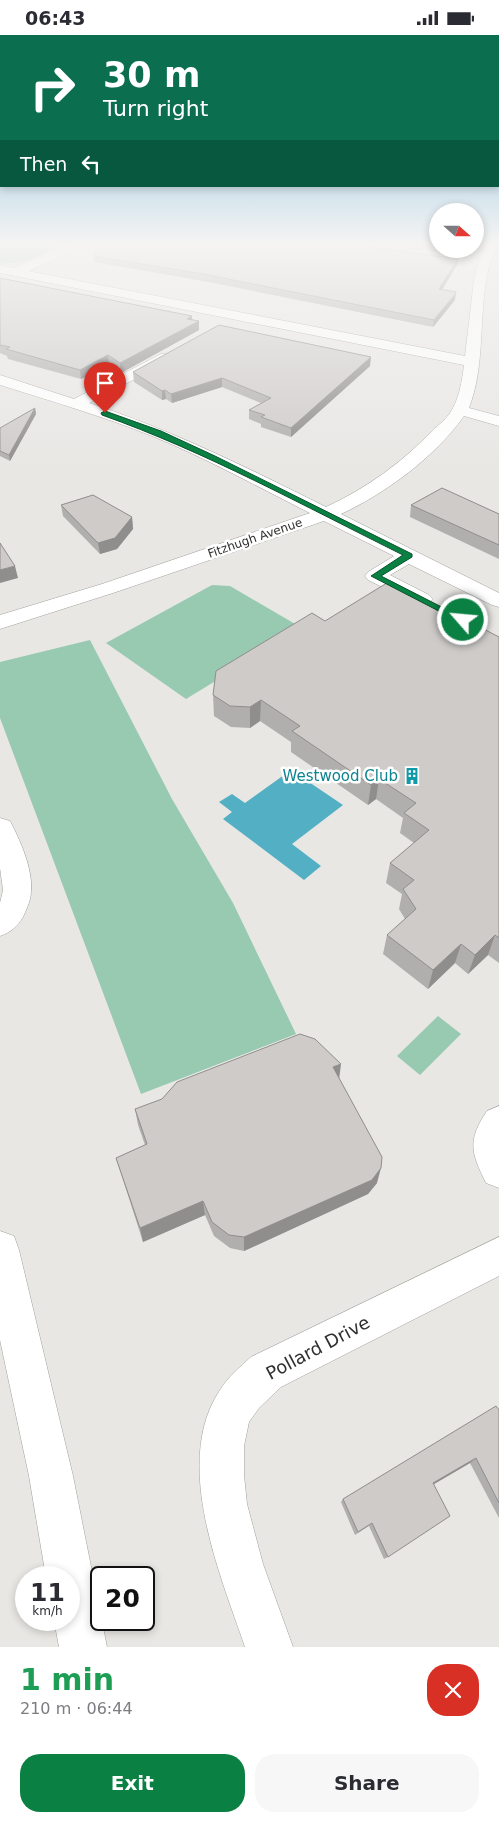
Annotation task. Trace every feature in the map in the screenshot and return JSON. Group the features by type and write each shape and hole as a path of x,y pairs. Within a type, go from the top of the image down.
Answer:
{"street":[{"path":"217,328 233,318"},
{"path":"248,318 472,362"},
{"name":"Fitzhugh Avenue","path":"0,622 109,588 326,514 355,502 409,463 435,439 460,410 472,362 477,318"},
{"path":"76,404 178,350"},
{"path":"0,380 159,433 499,601"},
{"path":"460,410 499,421"},
{"path":"409,555 375,576 437,607"},
{"path":"0,828 15,870 19,889 17,900 4,920"},
{"path":"499,1123 490,1135 488,1144 499,1170"},
{"path":"0,1249 6,1309 51,1476 83,1647"},
{"name":"Pollard Drive","path":"269,1647 232,1539 223,1504 222,1450 229,1417 245,1391 266,1372 499,1256"}],"green space":[{"path":"212,585 230,586 302,628 186,699 106,643"},
{"path":"90,640 172,799 233,903 296,1034 141,1094 0,718 0,662"},
{"path":"438,1016 461,1034 420,1075 397,1056"}],"water":[{"path":"291,770 343,805 292,844 321,866 304,880 223,819 232,812 219,802 232,794 245,803"}],"building":[{"path":"0,318 188,318 187,319 199,321 120,363 108,355 80,370 6,349 10,347 0,345"},
{"path":"219,325 371,357 291,428 261,417 265,415 249,410 271,398 222,378 171,394 165,390 162,391 133,372"},
{"path":"35,408 9,455 0,451 0,428"},
{"path":"442,488 499,514 499,545 411,505"},
{"path":"93,495 132,517 115,538 98,543 61,505"},
{"path":"0,543 15,566 0,570"},
{"name":"Westwood Club","path":"390,581 499,637 499,938 495,935 475,955 461,944 433,970 387,935 416,909 403,889 414,880 390,863 429,830 404,813 416,803 379,779 371,785 292,731 300,726 261,700 250,707 230,706 213,695 216,671 312,613 325,621"},
{"path":"300,1034 315,1039 341,1064 333,1067 382,1157 381,1168 372,1180 244,1237 229,1235 212,1222 203,1201 140,1228 116,1158 147,1144 135,1109 162,1099 177,1082"},
{"path":"496,1406 499,1410 499,1503 476,1458 433,1483 450,1516 388,1557 372,1523 358,1532 343,1499"}],"place":[{"name":"Westwood Club","path":"412,776"}],"route":[{"path":"105,413 159,433 212,457 409,555 375,576 463,620"}]}
